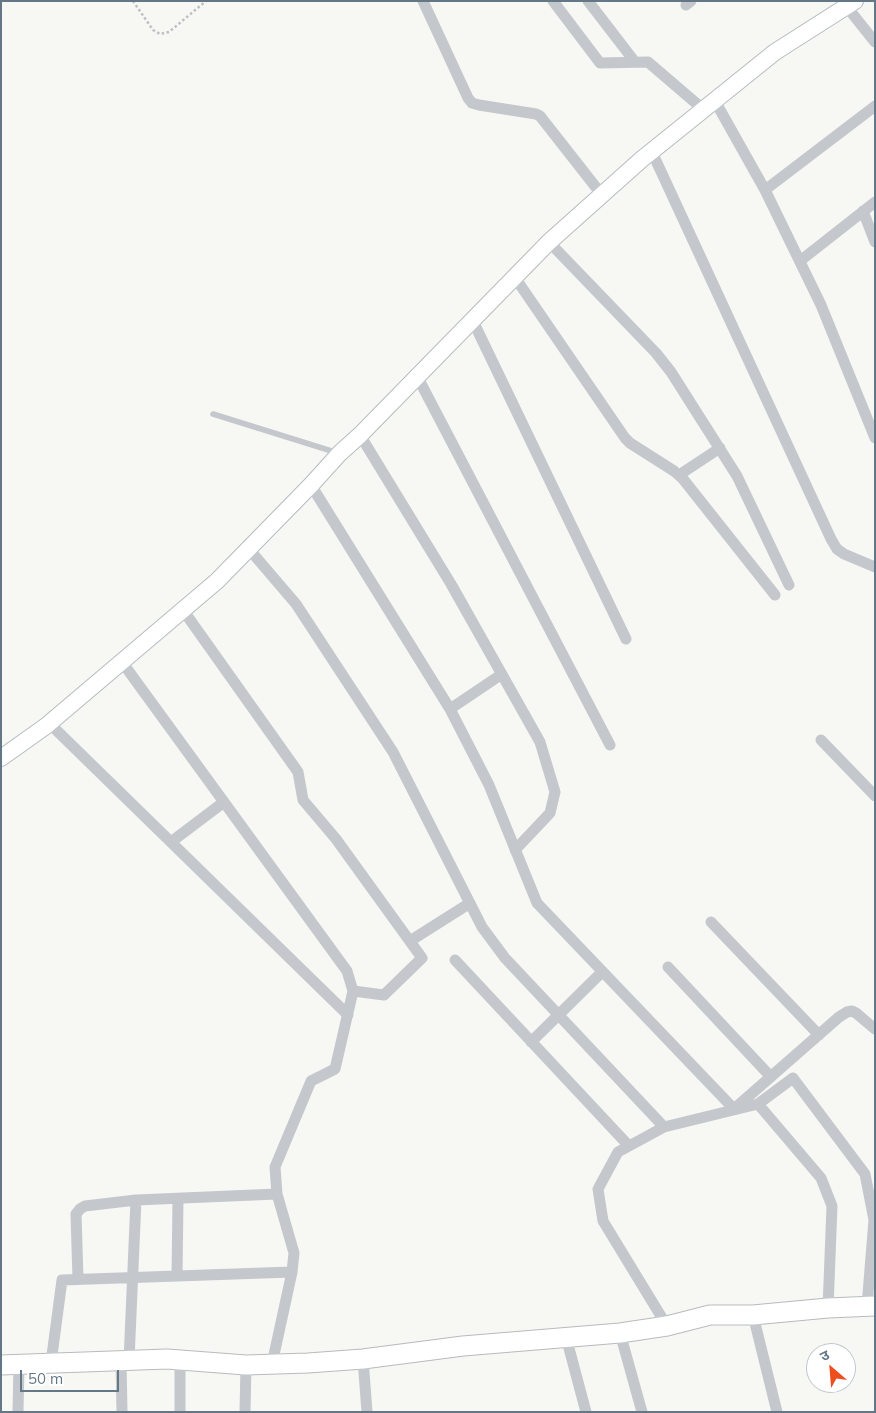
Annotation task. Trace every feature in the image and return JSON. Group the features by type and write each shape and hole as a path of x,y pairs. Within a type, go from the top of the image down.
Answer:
{"main road":[{"path":"1,758 49,723 217,581 340,453 360,435 549,242 652,152 775,52 848,3"},
{"path":"10,1365 167,1359 246,1366 308,1363 363,1359 463,1346 620,1333 667,1326 710,1315 753,1315 871,1306"}],"street":[{"path":"423,1 468,98 479,105 540,116 602,195"},
{"path":"553,1 600,63 646,62 710,105 765,190 821,305 875,438"},
{"path":"588,1 635,62"},
{"path":"848,3 875,42"},
{"path":"765,190 875,106"},
{"path":"652,152 831,539 844,554 875,566"},
{"path":"800,261 875,202"},
{"path":"863,211 875,242"},
{"path":"549,242 672,372 737,476 790,585"},
{"path":"514,276 625,438 679,475 775,595"},
{"path":"472,319 626,639"},
{"path":"417,376 610,745"},
{"path":"360,435 451,584 540,742 555,792 550,813 515,850"},
{"path":"679,475 720,448"},
{"path":"311,485 450,709 488,785 537,903 734,1110"},
{"path":"249,549 296,604 393,752 482,927 505,958 664,1126"},
{"path":"183,610 298,772 303,800 336,839 422,958 384,995 353,991"},
{"path":"122,662 347,971 353,991 335,1069 311,1081 275,1167 277,1194 294,1253 279,1364"},
{"path":"450,709 502,674"},
{"path":"49,723 348,1015"},
{"path":"821,740 875,796"},
{"path":"171,842 224,802"},
{"path":"410,941 470,903"},
{"path":"711,922 819,1035"},
{"path":"455,960 629,1146"},
{"path":"668,967 771,1077"},
{"path":"531,1042 602,972"},
{"path":"734,1110 847,1012 852,1011 856,1013 875,1029"},
{"path":"667,1326 603,1221 598,1189 618,1152 664,1126 758,1104 793,1078 865,1174 874,1220 871,1306"},
{"path":"758,1104 822,1178 832,1206 828,1308"},
{"path":"78,1279 76,1214 85,1206 136,1200 277,1194"},
{"path":"177,1276 178,1199"},
{"path":"122,1412 133,1278 136,1200"},
{"path":"51,1363 62,1280 292,1272"},
{"path":"753,1315 778,1412"},
{"path":"620,1333 642,1412"},
{"path":"566,1337 586,1412"},
{"path":"363,1359 367,1412"},
{"path":"180,1360 180,1412"},
{"path":"10,1365 18,1412"},
{"path":"245,1412 246,1366"}],"lane":[{"path":"213,414 340,453"}],"path":[{"path":"133,1 154,30 160,34 170,32 206,1"}]}
